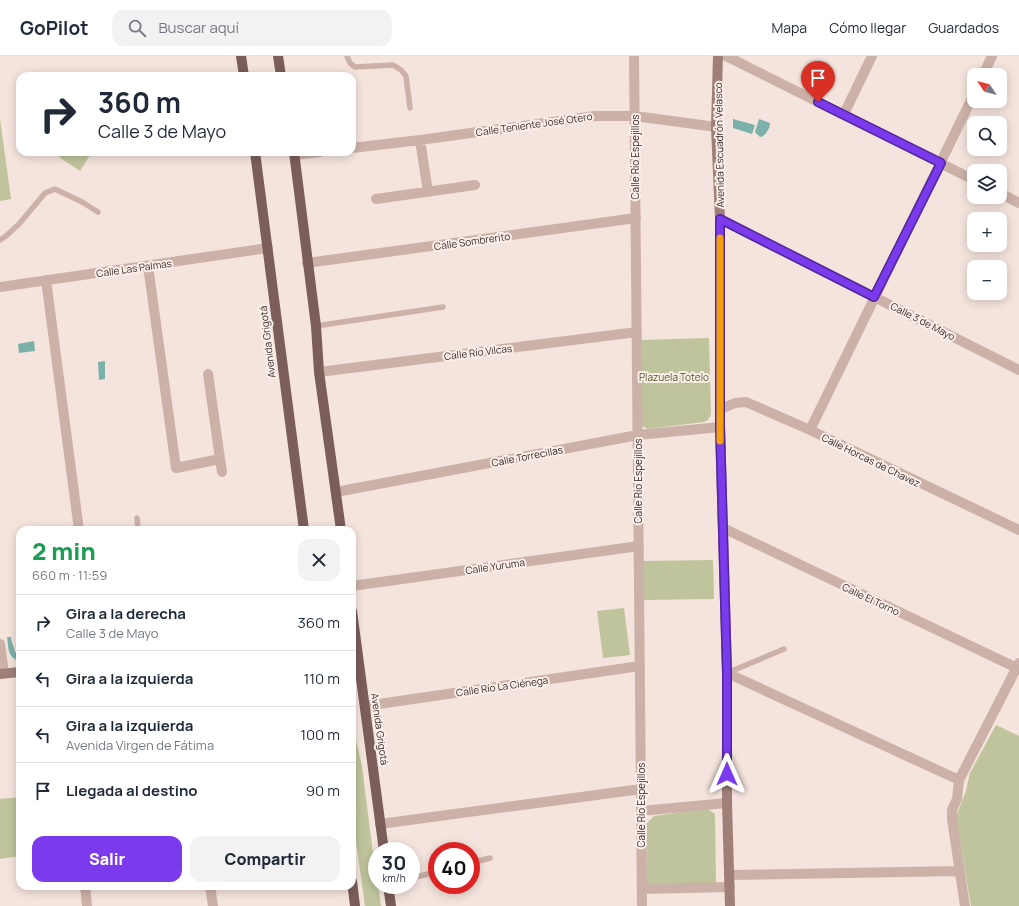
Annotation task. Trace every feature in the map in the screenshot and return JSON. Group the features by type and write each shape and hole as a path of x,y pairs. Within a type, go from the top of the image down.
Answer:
{"main road":[{"path":"241,56 243,72"},
{"path":"278,56 280,72"},
{"name":"Avenida Grigotá","path":"256,156 303,526"},
{"path":"294,156 316,326 319,372 340,526"},
{"name":"Avenida Grigotá","path":"356,640 383,842"},
{"path":"353,890 356,906"},
{"path":"389,894 391,906"}],"street":[{"name":"Calle Río Espejillos","path":"634,56 642,906"},
{"name":"Avenida Escuadrón Velasco","path":"718,56 716,127 720,219 720,426 727,673 727,803 730,906"},
{"path":"726,56 967,176"},
{"path":"844,114 872,56"},
{"path":"986,68 992,56"},
{"path":"810,430 967,108"},
{"name":"Calle Teniente José Otero","path":"356,148 596,116 635,116 716,127"},
{"path":"420,140 428,192"},
{"path":"376,199 475,185"},
{"path":"1007,197 1019,203"},
{"name":"Calle Sombrerito","path":"308,263 636,218"},
{"name":"Calle 3 de Mayo","path":"720,219 1019,370"},
{"name":"Calle Las Palmas","path":"0,287 268,248"},
{"path":"148,266 176,468 220,459"},
{"path":"46,280 78,526"},
{"name":"Calle Río Vilcas","path":"319,372 637,332"},
{"path":"208,374 222,472"},
{"name":"Calle Horcas de Chavez","path":"721,409 735,403 746,402 810,430 1019,530"},
{"name":"Calle Torrecillas","path":"336,492 638,435 720,426"},
{"name":"Calle El Torno","path":"723,528 1018,667"},
{"name":"Calle Yuruma","path":"356,585 639,546"},
{"path":"0,644 2,674 16,672"},
{"name":"Calle Río La Ciénega","path":"365,706 640,666"},
{"path":"965,906 959,871 952,810 957,799 959,780 1018,667"},
{"path":"727,673 959,780"},
{"path":"380,824 641,789"},
{"path":"641,811 727,803"},
{"path":"729,876 959,871"},
{"path":"642,889 730,887"},
{"path":"85,890 87,906"},
{"path":"211,890 213,906"}],"lane":[{"path":"347,56 350,63 355,67 393,65 401,70 406,76 410,108"},
{"path":"0,240 19,224 45,193 55,189 82,202 98,212"},
{"path":"316,326 443,307"},
{"path":"137,518 138,526"},
{"path":"727,673 784,649"},
{"path":"480,861 490,858"}],"green space":[{"path":"0,119 11,199 0,201"},
{"path":"60,156 89,156 80,171 59,157"},
{"name":"Plazuela Totelo","path":"709,338 711,414 708,420 704,422 648,429 642,426 639,340"},
{"path":"713,560 714,599 644,600 643,561"},
{"path":"624,608 630,655 603,658 597,611"},
{"path":"996,725 1019,736 1019,906 971,906 957,822 957,814 966,791 970,773"},
{"path":"356,740 362,766 372,842 368,842 368,894 379,894 381,906 365,906 356,842"},
{"path":"16,797 16,857 0,859 0,799"},
{"path":"709,810 715,814 716,884 646,886 647,823 654,816"}],"water":[{"path":"733,119 755,125 752,134 733,128"},
{"path":"759,119 770,123 767,132 760,137 755,132"},
{"path":"34,341 35,351 19,353 18,344"},
{"path":"105,361 105,379 99,380 98,362"},
{"path":"7,637 11,637 11,641 16,652 16,660 11,655"}],"slow traffic":[{"path":"720,238 720,441"}],"route":[{"path":"727,774 727,673 720,426 720,219 874,297 941,163 818,102"}]}
